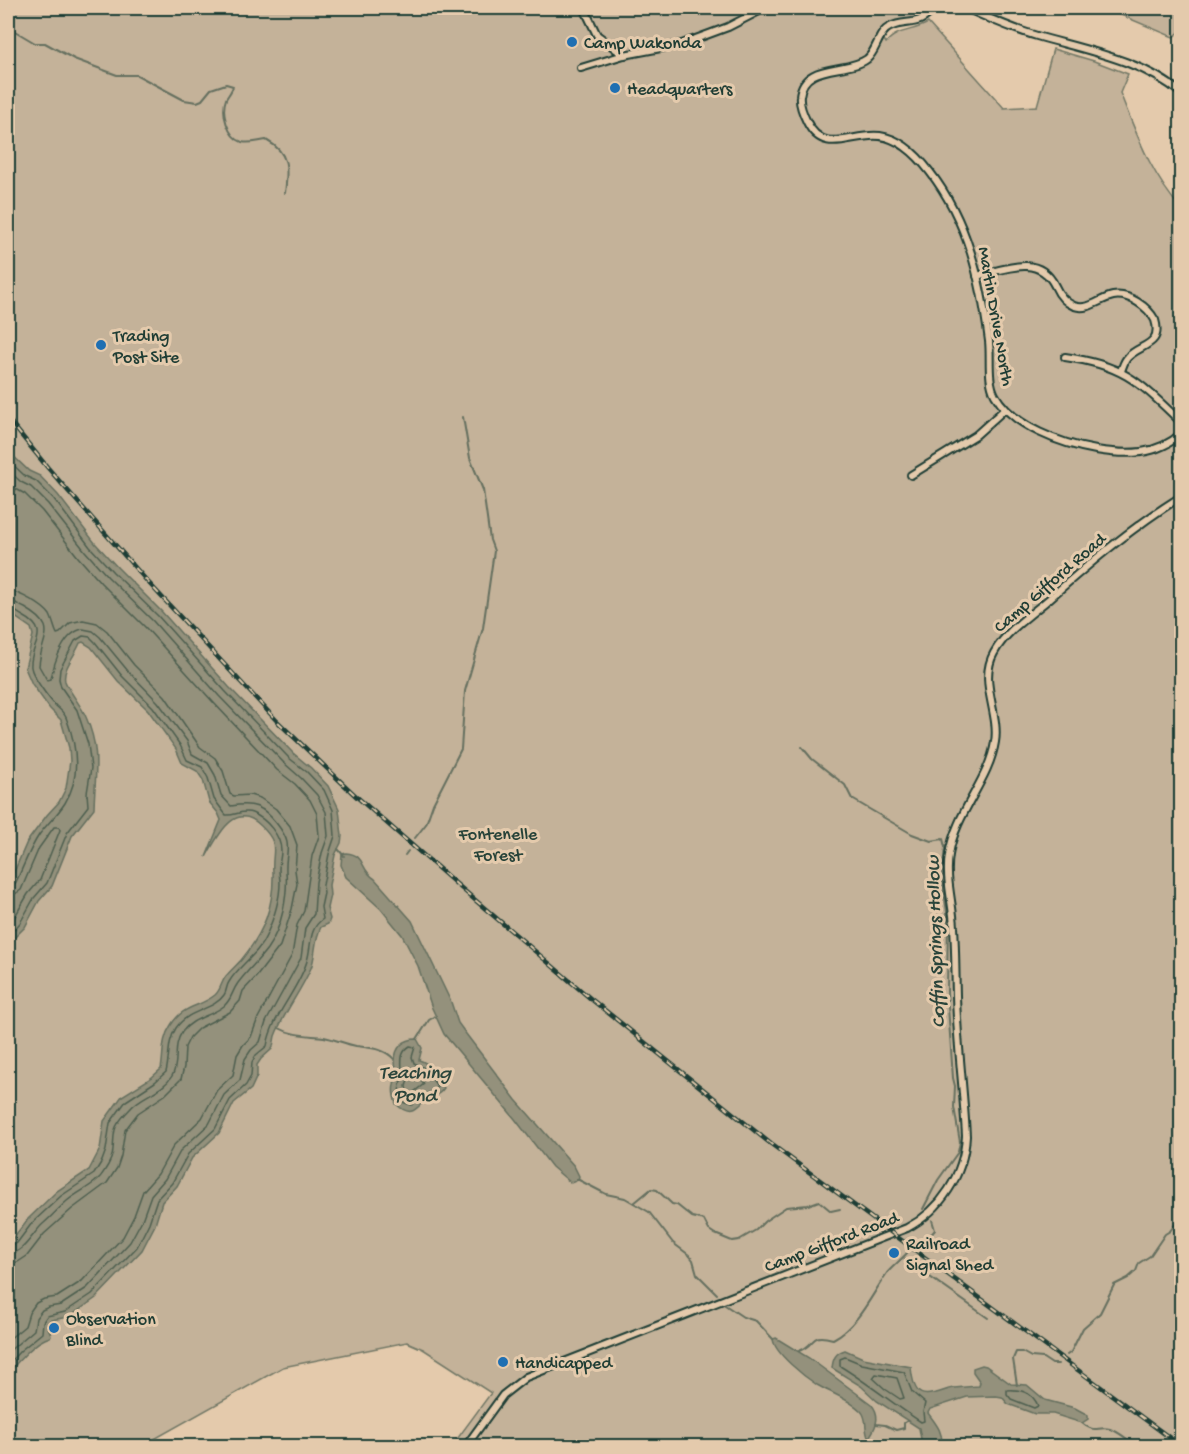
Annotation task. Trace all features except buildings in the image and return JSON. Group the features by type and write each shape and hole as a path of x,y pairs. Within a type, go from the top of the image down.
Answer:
{"street":[{"path":"584,8 597,35 624,55"},
{"path":"582,68 624,55 682,44 728,27 765,8"},
{"name":"Martin Drive North","path":"933,8 919,21 896,24 885,29 873,54 861,63 827,70 811,77 801,89 800,99 809,126 821,137 838,141 870,135 899,142 917,157 941,188 967,237 977,276 989,344 992,387 1005,409 1031,427 1052,436 1070,443 1109,452 1134,454 1152,450 1182,434"},
{"path":"965,8 1006,25 1093,51 1162,80 1181,93"},
{"path":"977,276 1031,266 1045,272 1062,298 1073,306 1088,307 1114,296 1121,296 1140,304 1155,320 1156,335 1150,343 1128,356 1121,371"},
{"path":"1065,357 1097,363 1121,371 1148,390 1182,423"},
{"path":"911,475 976,435 1005,409"},
{"name":"Camp Gifford Road","path":"466,1446 503,1395 526,1377 907,1228 926,1216 939,1203 958,1171 966,1146 957,1020 955,935 949,890 948,858 956,828 983,775 995,742 996,729 988,686 990,662 1000,644 1042,605 1131,530 1182,496"}],"green space":[{"name":"Fontenelle Forest","path":"8,8 936,8 923,21 888,32 883,38 886,43 895,35 928,23 1004,108 1037,106 1053,49 1128,74 1120,93 1153,168 1182,210 1181,1446 520,1446 517,1442 511,1446 452,1446 491,1393 423,1349 407,1342 283,1367 142,1446 8,1446"},
{"path":"1098,8 1181,8 1181,31 1173,37"}],"water":[{"path":"8,451 29,471 40,476 118,568 162,612 229,687 328,786 339,809 342,836 335,855 329,885 330,895 327,908 330,919 328,924 321,927 311,968 279,1027 272,1049 257,1065 257,1076 251,1089 234,1103 219,1133 192,1158 177,1186 162,1202 155,1225 142,1250 96,1298 69,1317 51,1320 48,1327 50,1337 32,1347 8,1374 8,1242 57,1191 89,1170 100,1149 104,1121 122,1096 161,1069 164,1041 176,1018 186,1010 215,995 226,976 250,949 262,929 272,896 274,848 271,838 261,826 243,817 228,824 215,840 206,857 221,820 209,802 203,780 197,771 182,763 176,749 148,710 118,681 91,647 83,642 80,643 67,667 65,681 84,713 94,741 96,762 94,808 72,836 52,886 39,901 25,927 8,944 8,886 27,842 59,802 66,788 70,761 69,748 61,720 32,684 25,668 33,635 31,628 8,612"},
{"path":"342,854 353,854 360,859 366,871 412,921 451,1002 458,1023 516,1100 574,1166 579,1176 578,1180 571,1183 552,1167 444,1034 432,1008 418,966 402,935 381,909 346,877 341,865"},
{"name":"Teaching Pond","path":"417,1039 422,1048 419,1060 434,1071 444,1088 425,1100 416,1109 408,1111 396,1104 394,1096 395,1056 401,1045 408,1040"},
{"path":"776,1338 809,1358 871,1404 876,1412 876,1420 870,1436 868,1437 861,1411 798,1371 784,1358 775,1345 773,1339"},
{"path":"845,1350 863,1358 911,1367 914,1385 921,1393 926,1394 952,1388 979,1386 980,1382 973,1368 986,1366 1011,1384 1027,1385 1045,1400 1075,1408 1088,1415 1088,1419 1082,1423 1053,1414 1035,1414 1008,1404 1002,1397 967,1397 930,1409 928,1413 940,1432 942,1446 919,1446 921,1439 919,1428 832,1368 835,1357"}],"waterway":[{"path":"8,27 35,43 45,43 74,59 117,75 137,75 184,100 197,102 202,100 211,89 226,84 233,86 225,104 226,124 232,135 242,142 266,140 280,150 287,169 285,193"},
{"path":"415,838 426,824 433,804 461,749 465,691 483,628 494,551 490,540 483,490 470,458 463,417"},
{"name":"Coffin Springs Hollow","path":"802,747 812,759 845,785 852,799 912,834 931,841 943,839 945,847 942,878 948,919 947,992 955,1086 954,1107 960,1142 958,1152 938,1180 923,1209"},
{"path":"338,849 344,856"},
{"path":"405,855 408,851"},
{"path":"417,1039 429,1020 436,1016"},
{"path":"279,1028 295,1034 324,1037 377,1049 394,1059"},
{"path":"577,1179 606,1194 625,1198 649,1212 673,1243 689,1255 697,1274 717,1294"},
{"path":"634,1203 651,1189 657,1190 672,1204 677,1205 692,1217 704,1220 709,1230 732,1241 739,1240 756,1230 786,1207 808,1205 819,1201 831,1211 840,1209"},
{"path":"1067,1355 1071,1352 1083,1328 1100,1313 1114,1285 1136,1271 1139,1263 1150,1256 1165,1234 1180,1218"},
{"name":"Coffin Springs Hollow","path":"917,1247 935,1230 932,1220"},
{"name":"Coffin Springs Hollow","path":"799,1351 816,1338 833,1339 850,1326 887,1273 907,1253"},
{"path":"903,1258 988,1318"},
{"path":"725,1305 743,1317 756,1321 773,1339"},
{"path":"1017,1385 1013,1359 1016,1352 1058,1364"},
{"path":"876,1424 896,1430 904,1428 904,1423 907,1421"},
{"path":"1082,1423 1093,1429 1114,1430 1139,1446"}],"railway":[{"path":"8,419 146,580 277,721 357,797 454,882 591,999 771,1144 1181,1446"}],"place":[{"name":"Camp Wakonda","path":"572,42"},
{"name":"Headquarters","path":"615,88"},
{"name":"Trading Post Site","path":"101,345"},
{"name":"Railroad Signal Shed","path":"894,1253"},
{"name":"Observation Blind","path":"54,1328"},
{"name":"Handicapped","path":"503,1362"}]}
